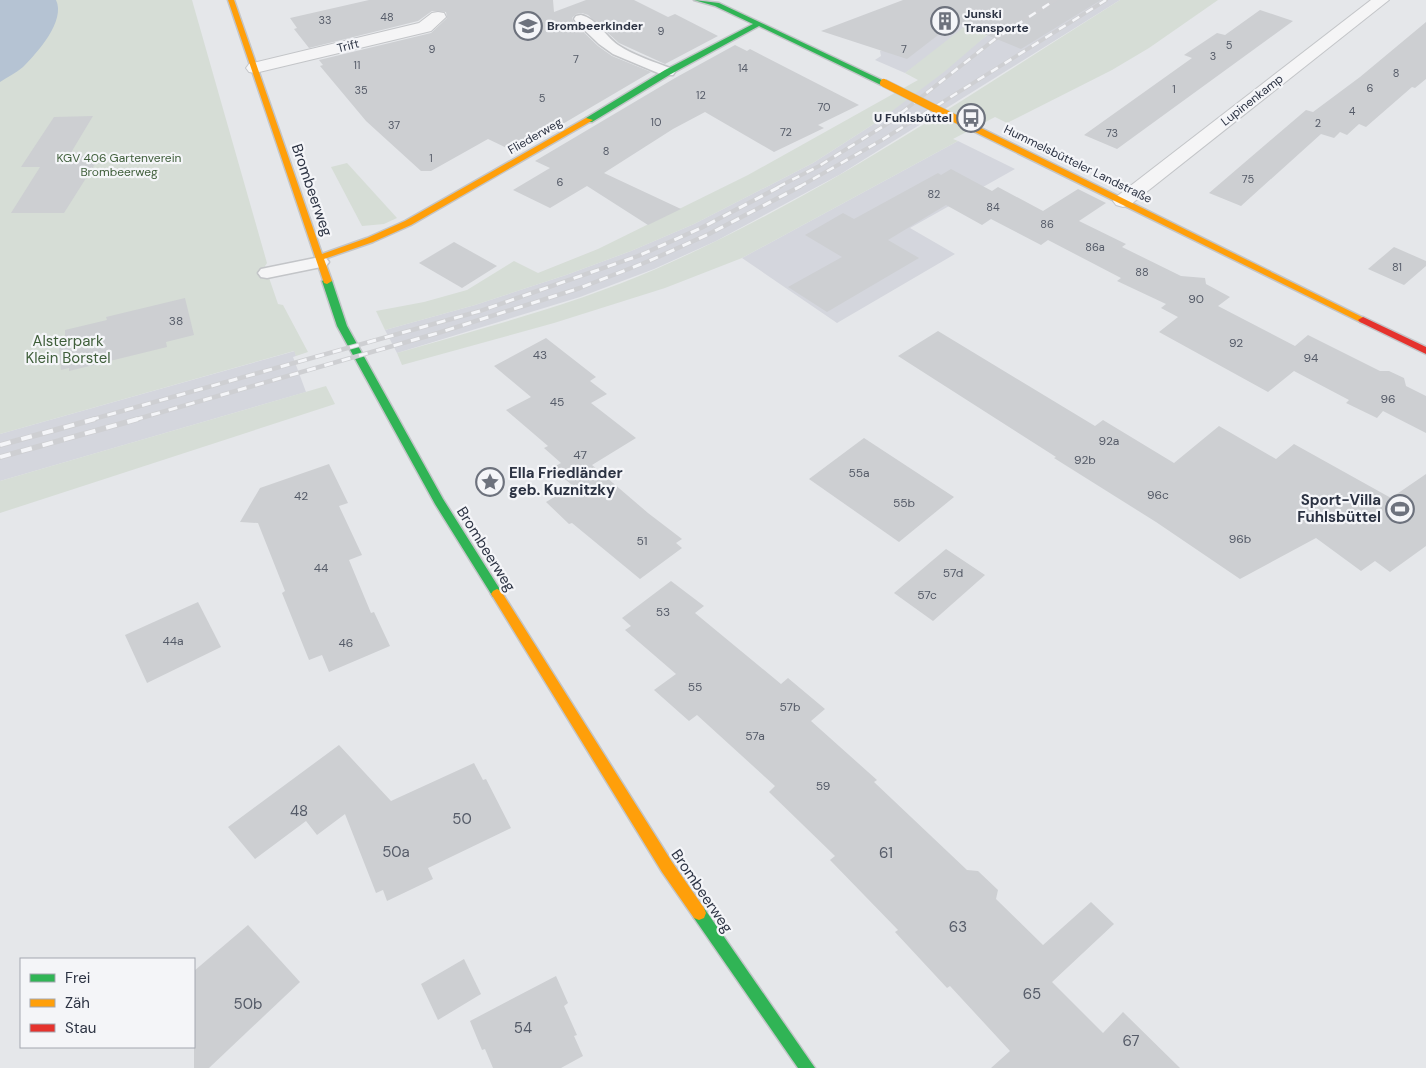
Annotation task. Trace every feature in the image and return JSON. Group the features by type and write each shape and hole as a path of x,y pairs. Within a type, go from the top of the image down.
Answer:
{"main road":[{"name":"Brombeerweg","path":"232,0 342,326 439,501 667,867 807,1068"},
{"name":"Hummelsbütteler Landstraße","path":"697,0 716,2 1426,351"},
{"name":"Fliederweg","path":"320,260 408,223 572,130 668,72 758,24"}],"street":[{"name":"Lupinenkamp","path":"1123,201 1381,0"},
{"name":"Trift","path":"255,68 424,27 438,17"}],"lane":[{"path":"581,19 590,24 604,42 668,72"},
{"path":"267,273 320,260"}],"shaded area":[{"path":"1014,0 905,73 875,60 881,56 880,51 904,40"},
{"path":"1042,0 1120,0 839,175 716,241 654,269 580,297 397,353 385,330 475,305 631,251 694,224 813,163 880,120 986,36"},
{"path":"958,141 1015,169 910,228 955,254 837,323 742,258"},
{"path":"295,351 296,356 293,357 306,392 0,481 0,434"}],"green space":[{"path":"0,0 192,0 267,263 265,266 278,304 283,305 308,352 296,356 294,351 0,434"},
{"path":"1042,0 986,36 944,72 880,120 813,163 694,224 631,251 566,275 475,305 385,330 376,311 424,302 467,290 514,261 538,273 598,249 748,175 918,80 905,73 987,9"},
{"path":"1120,0 1218,0 1149,48 1112,70 1007,123 995,117 953,139 958,141 742,258 665,288 554,323 402,365 397,353 593,294 656,269 717,241 776,210 893,143"},
{"path":"347,163 397,218 384,224 362,226 331,167"},
{"path":"326,386 335,404 0,513 0,481"}],"water":[{"path":"0,0 56,0 58,8 54,27 35,54 23,67 0,82"}],"building":[{"path":"369,0 553,0 554,12 586,0 634,0 668,17 675,14 718,36 665,64 619,43 588,15 576,14 572,18 574,23 598,46 612,56 651,72 515,152 488,139 431,171 421,171 366,121 320,66 323,65 319,60 431,33 447,18 446,12 432,11 418,21 309,48 294,29 297,28 290,18"},
{"path":"903,0 1101,0 1021,49 955,22 907,59 821,31"},
{"path":"1260,10 1293,21 1117,149 1084,135 1192,58 1184,55 1217,33 1225,35"},
{"path":"1426,22 1426,79 1415,88 1412,87 1366,127 1359,124 1347,135 1340,132 1334,138 1321,134 1241,206 1209,193 1306,110 1313,112 1360,77"},
{"path":"735,45 747,51 750,49 859,105 818,125 824,128 774,152 705,112 673,129 604,173 681,209 648,225 587,186 550,208 513,190 550,168 535,161 675,78"},
{"path":"93,116 69,156 100,156 64,213 11,213 40,167 21,167 54,117"},
{"path":"951,169 992,191 998,187 1043,211 1078,189 1106,203 1079,221 1126,244 1122,247 1181,276 1205,278 1206,284 1230,297 1218,306 1295,346 1308,335 1380,371 1389,371 1404,378 1406,386 1426,396 1426,433 1383,411 1377,418 1346,403 1349,400 1294,371 1268,392 1159,332 1178,317 1161,308 1166,304 1117,281 1121,278 1048,240 1041,245 991,219 982,225 946,205 888,240 919,258 827,312 788,287 842,257 805,235 843,213 854,219 938,173 941,175"},
{"path":"454,242 497,266 462,288 419,263"},
{"path":"1394,247 1426,261 1426,266 1404,285 1368,269"},
{"path":"185,298 194,335 166,342 167,347 69,371 69,368 61,370 58,338 65,336 65,330 107,320 106,317"},
{"path":"938,331 1095,426 1103,420 1174,463 1219,426 1276,459 1294,444 1391,498 1426,474 1426,546 1390,572 1375,561 1361,571 1316,538 1240,579 1156,522 898,356"},
{"path":"546,338 596,377 590,381 607,394 591,403 636,438 592,465 648,513 682,539 676,543 682,548 640,579 572,523 569,524 546,502 573,486 552,468 561,463 544,448 548,446 506,410 531,397 494,366"},
{"path":"864,438 954,497 899,542 809,479"},
{"path":"329,464 348,503 339,506 362,555 349,560 371,613 374,612 390,646 329,672 322,655 309,660 282,593 285,591 258,523 240,522 260,488"},
{"path":"946,549 985,575 933,621 894,593"},
{"path":"671,581 704,606 695,613 781,684 788,678 825,709 811,721 877,780 874,782 967,870 978,871 998,890 996,899 1043,945 1091,902 1114,924 1052,982 1103,1033 1123,1012 1180,1068 991,1068 1010,1051 950,986 947,988 895,932 898,930 830,860 835,856 769,792 775,786 697,715 689,721 654,690 676,674 625,630 631,626 622,618"},
{"path":"198,602 221,647 147,683 125,635"},
{"path":"339,745 391,801 474,763 483,780 486,779 511,828 428,868 433,879 387,901 383,890 376,893 345,814 317,835 306,821 255,859 228,827"},
{"path":"248,925 300,982 209,1068 194,1068 195,970"},
{"path":"464,959 481,994 438,1020 421,984"},
{"path":"556,976 568,1003 564,1006 577,1035 574,1036 583,1056 561,1068 493,1068 485,1049 482,1050 470,1021"}],"railway":[{"path":"778,187 819,166 887,124 995,39 1055,0"},
{"path":"799,187 882,140 1106,0"},
{"path":"90,420 480,311 638,256 701,228 781,186"},
{"path":"134,420 438,333 580,288 649,261 709,234 801,186"},
{"path":"0,445 95,419"},
{"path":"0,457 138,419"}],"traffic: fast":[{"path":"697,0 717,4 884,83"},
{"path":"589,120 668,72 758,24"},
{"path":"327,281 342,326 439,501 497,594"},
{"path":"699,913 807,1068"}],"traffic: slow":[{"path":"231,0 327,281"},
{"path":"884,83 974,128"},
{"path":"319,258 370,240 408,223 589,120"},
{"path":"974,128 1363,320"},
{"path":"497,594 667,867 699,913"}],"traffic: jam":[{"path":"1363,320 1426,351"}],"place":[{"name":"Junski Transporte","path":"945,21"},
{"name":"Brombeerkinder","path":"528,26"},
{"name":"U Fuhlsbüttel","path":"971,118"},
{"name":"Ella Friedländer geb. Kuznitzky","path":"490,482"},
{"name":"Sport-Villa Fuhlsbüttel","path":"1400,509"}],"park label":[{"name":"KGV 406 Gartenverein Brombeerweg","path":"119,165"},
{"name":"Alsterpark Klein Borstel","path":"68,350"}]}
